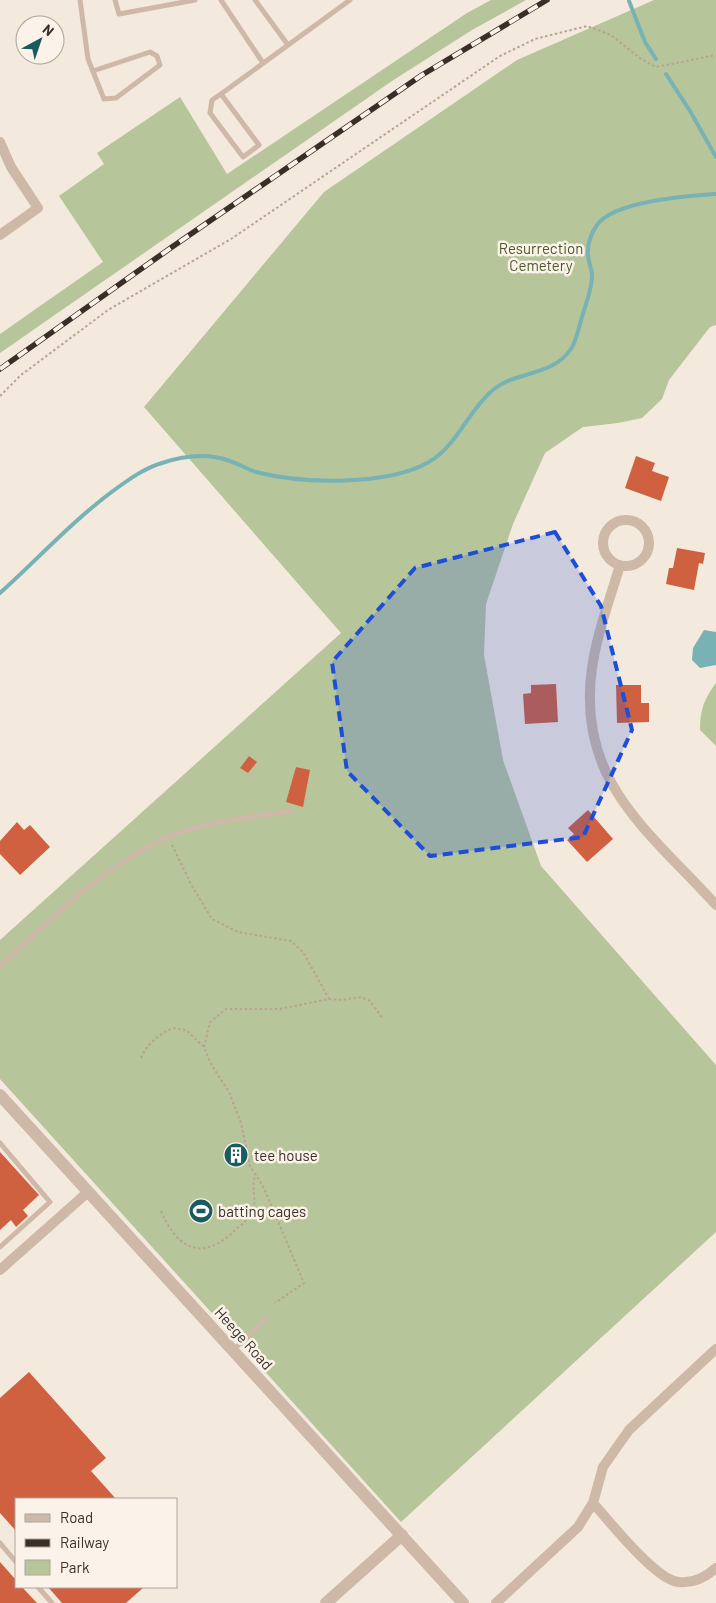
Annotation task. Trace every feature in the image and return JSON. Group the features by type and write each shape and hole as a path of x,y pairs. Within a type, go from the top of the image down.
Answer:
{"street":[{"path":"0,142 11,167 38,208 0,235"},
{"path":"630,520 642,526 649,537 650,544 645,557 640,562 627,566 620,565 608,558 605,552 604,538 606,531 616,522 630,520"},
{"path":"620,565 592,666 589,711 598,758 616,793 629,811 716,905"},
{"name":"Heege Road","path":"0,1095 463,1603"},
{"path":"0,1270 88,1192"},
{"path":"496,1603 578,1527 593,1503 603,1467 630,1430 716,1349"},
{"path":"593,1503 654,1570 677,1582 703,1580 716,1568"},
{"path":"326,1603 402,1535"}],"lane":[{"path":"80,0 88,59 92,71 104,99 116,98 160,65 157,56 150,52 92,71"},
{"path":"115,0 119,14 195,0"},
{"path":"220,0 263,63"},
{"path":"256,0 288,45"},
{"path":"221,94 259,145 243,157 240,156 210,114 212,100 350,0"},
{"path":"0,966 98,880 126,860 184,831 290,811"},
{"path":"0,1143 50,1202 0,1248"},
{"path":"232,1350 265,1320"},
{"path":"0,1543 15,1561"},
{"path":"39,1588 52,1603"}],"path":[{"path":"0,396 21,375 108,310 231,239 500,56 535,39 587,26 611,35 640,60 656,68 716,54"},
{"path":"169,838 192,886 212,919 238,932 290,941 303,952 329,1000"},
{"path":"204,1047 210,1022 226,1009 280,1009 329,1000 362,997 370,1001 383,1019"},
{"path":"141,1058 145,1048 155,1039 173,1028 186,1030 204,1047 236,1108 248,1158 264,1188 304,1283 275,1303"},
{"path":"162,1211 174,1233 188,1245 196,1249 213,1247 246,1220 252,1212 254,1200 252,1185 256,1174"}],"highlighted area":[{"path":"555,532 601,606 632,730 583,837 430,856 347,771 332,662 415,568"}],"green space":[{"path":"491,0 526,0 472,30 392,81 0,353 0,334 103,262 59,196 104,164 97,153 180,97 227,174 467,13"},
{"name":"Resurrection Cemetery","path":"654,0 716,0 716,325 710,327 669,380 662,399 642,418 583,427 545,453 513,524 486,604 484,655 503,760 541,866 716,1065 716,1232 401,1522 0,1079 0,940 341,633 144,407 324,192 517,60"},
{"path":"716,683 716,746 700,730 704,705 708,694"}],"water":[{"path":"704,630 716,632 716,665 700,668 692,660 693,648"}],"building":[{"path":"636,456 655,463 652,471 669,477 661,501 625,488"},
{"path":"677,548 705,553 703,564 699,563 694,590 666,584 669,568 673,568"},
{"path":"556,684 558,722 525,724 523,694 531,693 531,685"},
{"path":"616,685 641,685 641,703 649,703 649,722 617,723"},
{"path":"249,756 257,762 248,773 240,768"},
{"path":"296,767 310,770 303,807 286,802"},
{"path":"588,810 613,839 587,862 567,840 574,834 568,828"},
{"path":"17,822 24,830 30,825 50,847 20,875 0,854 0,841"},
{"name":"tee house","path":"243,1144 246,1162 229,1165 225,1148"},
{"path":"0,1152 39,1195 23,1210 28,1216 16,1227 11,1220 0,1230"},
{"path":"29,1372 106,1458 91,1471 115,1498 15,1498 15,1530 0,1513 0,1398"},
{"path":"0,1562 15,1579 15,1588 23,1588 37,1603 0,1603"},
{"path":"49,1588 143,1588 126,1603 62,1603"}],"waterway":[{"path":"629,1 645,42 656,59"},
{"path":"666,74 716,157"},
{"path":"0,593 101,500 138,474 162,463 187,457 204,456 230,461 256,472 275,476 297,479 344,480 368,479 391,475 411,470 429,462 448,446 477,406 494,389 503,383 555,364 571,349 589,294 592,274 588,248 597,225 618,210 634,205 688,196 716,194"}],"railway":[{"path":"0,369 172,247 422,75 547,0"}],"place":[{"name":"tee house","path":"236,1155"},
{"name":"batting cages","path":"201,1211"}]}
